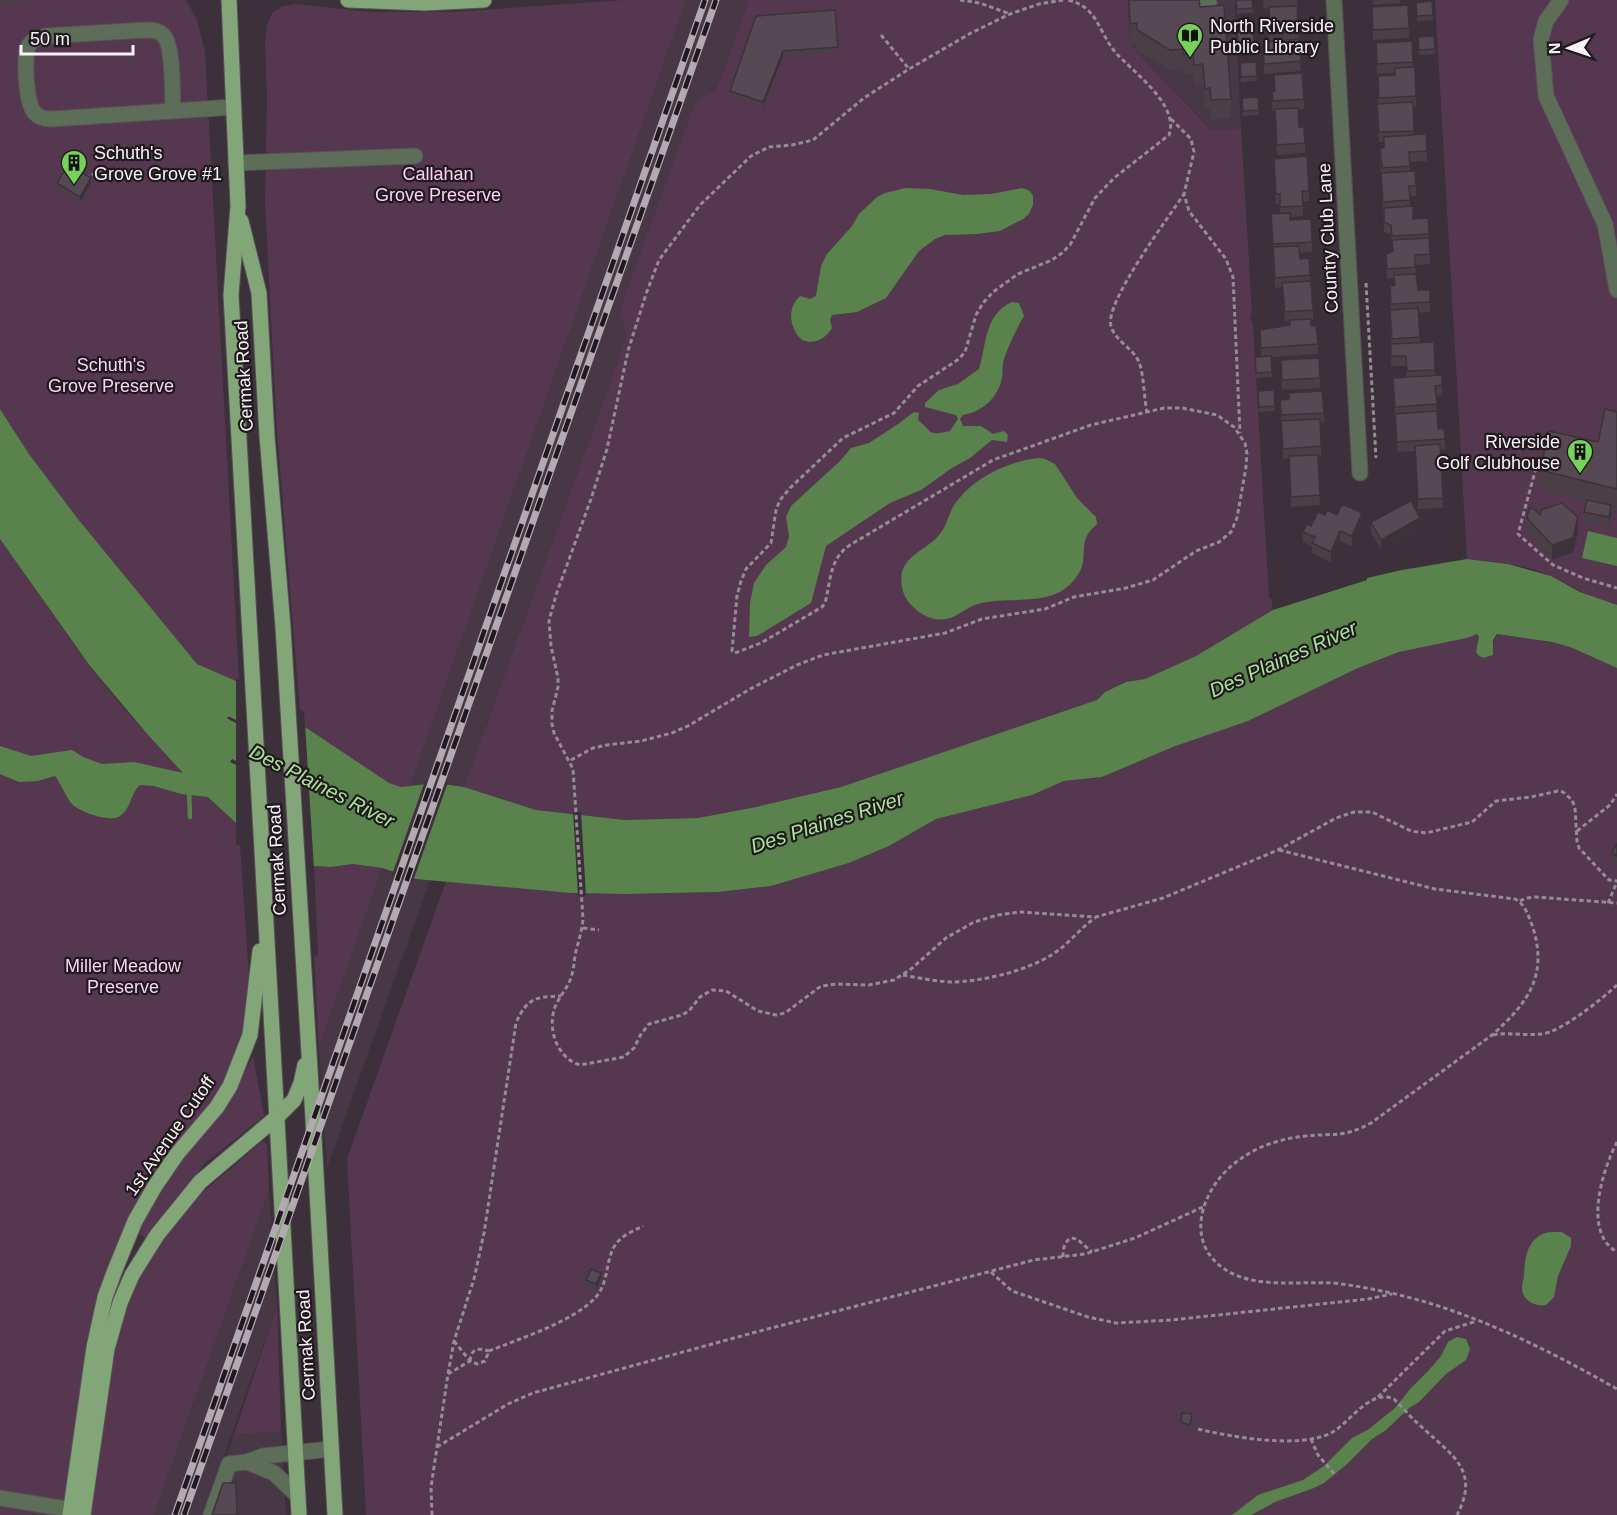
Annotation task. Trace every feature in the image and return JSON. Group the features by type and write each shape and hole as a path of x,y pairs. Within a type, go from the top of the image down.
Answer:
{"main road":[{"name":"Cermak Road","path":"229,0 238,206 231,295 299,1515"},
{"path":"348,0 425,3 483,0"},
{"name":"Cermak Road","path":"238,206 259,293 267,436 288,704 335,1515"},
{"name":"1st Avenue Cutoff","path":"77,1513 94,1347 105,1297 124,1248 146,1202 177,1154 217,1107 241,1062 250,1035 265,918"},
{"path":"77,1513 107,1349 117,1311 132,1275 157,1234 200,1182 294,1100 309,1050"}],"street":[{"path":"1160,0 1160,4 1209,3 1208,0"},
{"name":"Country Club Lane","path":"1334,0 1360,473"},
{"path":"1561,0 1546,21 1541,39 1546,96 1605,224 1617,290"},
{"path":"173,111 170,49 165,36 159,32 145,30 46,36 34,39 27,50 29,102 39,117 51,119 173,111 234,106"},
{"path":"236,163 415,156"},
{"path":"211,1515 229,1464 247,1462 263,1456 331,1449"},
{"path":"247,1462 274,1473 298,1496"},
{"path":"0,1498 77,1513"}],"path":[{"path":"960,0 980,3 1010,14"},
{"path":"1063,0 1039,4 1010,14 909,69 864,98 813,140 769,147 751,156 700,205 659,260 628,351 609,438 591,499 550,615 549,633 558,678 552,724 554,733 570,760 575,781 583,919 571,979 553,1016 552,1024 556,1043 573,1063 588,1065 624,1057 634,1048 641,1034 650,1024 682,1015 712,990 726,991 758,1011 776,1015 785,1013 821,986 869,985 883,983 903,975 946,938 974,922 1020,912 1096,917 1164,898 1278,850 1336,818 1354,812 1372,812 1411,831 1426,833 1472,822 1496,801 1558,791 1568,795 1572,800 1576,816 1577,844 1581,852 1609,880 1617,882 1608,903"},
{"path":"570,760 593,748 641,741 672,733 750,689 797,665 823,655 945,633 982,620 1045,609 1074,597 1126,588 1153,580 1196,551 1226,537 1235,526 1247,454 1245,442 1225,420 1208,411 1172,407 1091,425 1008,453 978,468 843,549 834,562 827,598 822,607 761,643 740,652 732,651 737,596 741,580 746,569 771,543 776,510 785,494 843,438 894,413 918,386 959,359 965,352 976,315 983,303 1003,283 1053,260 1062,253 1070,245 1095,198 1114,178 1165,139 1171,130 1166,108 1147,84 1114,51 1091,12 1084,6 1067,0"},
{"path":"881,36 909,69"},
{"path":"1146,412 1139,363 1131,349 1116,335 1110,324 1112,309 1123,285 1184,194 1194,152 1191,139 1170,118"},
{"path":"83,178 106,168"},
{"path":"1184,194 1189,212 1226,259 1233,277 1240,435"},
{"path":"1536,468 1518,534 1553,565 1583,578 1617,588"},
{"path":"1610,805 1617,794"},
{"path":"1576,832 1617,801"},
{"path":"1278,850 1435,888 1520,901 1528,913 1537,940 1538,971 1520,1007 1492,1035 1371,1123 1345,1135 1284,1139 1241,1158 1218,1181 1203,1207 1200,1230 1205,1249 1218,1264 1236,1275 1258,1280 1333,1283 1393,1294 1479,1321 1572,1364 1617,1389"},
{"path":"1520,901 1535,897 1617,903"},
{"path":"903,975 933,980 966,981 1022,969 1054,954 1077,931 1096,917"},
{"path":"582,928 599,930"},
{"path":"1492,1035 1504,1033 1540,1035 1558,1030 1617,985"},
{"path":"432,1515 431,1487 448,1374 454,1341 474,1279 484,1233 516,1023 529,1002 541,997 561,996"},
{"path":"1617,1142 1599,1190 1598,1205 1603,1237 1617,1252"},
{"path":"436,1447 508,1404 533,1393 1034,1260 1092,1252 1135,1239 1203,1207"},
{"path":"470,1360 470,1355 474,1350 480,1348 489,1351 535,1333 586,1306 600,1292 614,1247 625,1235 644,1226"},
{"path":"1063,1257 1064,1247 1067,1240 1071,1238 1077,1239 1092,1252"},
{"path":"991,1272 1012,1290 1088,1317 1116,1323 1171,1320 1368,1299 1393,1294"},
{"path":"1198,1429 1235,1438 1311,1439 1332,1432 1378,1397 1445,1331 1479,1321"},
{"path":"454,1341 470,1360 477,1364 485,1361 489,1351"},
{"path":"448,1374 470,1360"},
{"path":"1378,1397 1394,1399 1452,1453 1463,1469 1466,1487 1457,1515"},
{"path":"1311,1439 1316,1452 1336,1476"}],"shaded area":[{"path":"686,0 749,0 716,91 619,311 627,336 464,787 437,783 410,786"},
{"path":"1128,0 1235,0 1241,129 1212,130 1130,44"},
{"path":"382,868 416,879 430,880 327,1168 319,1047"},
{"path":"269,1190 277,1306 203,1515 154,1515"},
{"path":"281,1425 286,1515 205,1515 234,1435 278,1432"}],"green space":[{"name":"Schuth's Grove Preserve","path":"0,0 186,0 197,20 205,51 239,680 236,679 236,681 197,664 78,519 29,454 0,409"},
{"name":"Callahan Grove Preserve","path":"624,0 686,0 410,786 401,787 389,783 305,728 304,712 300,710 277,432 265,202 267,25 272,13 281,7 295,4 373,12 451,12"},
{"path":"749,0 1128,0 1130,44 1211,130 1241,129 1252,312 1250,318 1253,324 1269,598 1271,598 1273,610 1196,656 1145,679 1125,682 1105,692 1097,700 841,787 698,818 625,820 536,810 464,787 627,336 619,312 696,100 716,91"},
{"path":"1435,0 1617,0 1617,605 1592,597 1533,569 1467,559"},
{"name":"Miller Meadow Preserve","path":"0,539 106,687 160,748 236,823 236,844 240,846 249,976 242,1035 228,1077 101,1289 86,1351 63,1515 0,1515"},
{"path":"1477,633 1479,637 1476,652 1482,658 1492,646 1497,634 1570,647 1617,668 1617,1515 366,1515 347,1159 446,881 570,893 626,894 718,892 771,886 849,863 889,846 936,819 1032,795 1064,781 1102,777 1173,747 1248,721 1358,668 1399,652 1467,638"},
{"path":"353,864 382,868 319,1047 314,956 318,955 314,866 331,867"},
{"path":"253,1056 264,1116 205,1163 146,1238 137,1232 158,1194 181,1160 218,1118 231,1099"},
{"path":"262,1142 267,1145 269,1190 154,1515 88,1515 114,1350 122,1314 148,1258 189,1204"},
{"path":"277,1306 281,1425 279,1432 234,1435"}],"water":[{"path":"905,188 930,189 963,195 991,194 1022,188 1030,191 1033,196 1033,205 1029,214 1023,219 1000,231 945,235 935,239 919,251 886,298 857,312 832,315 830,320 832,328 826,335 815,341 802,340 792,325 791,313 800,296 810,299 816,296 821,266 827,254 852,226 859,214 877,197"},
{"path":"1012,302 1019,303 1024,316 1004,359 1002,378 997,392 983,407 963,415 960,419 963,426 981,426 993,434 1004,431 1008,435 1007,442 992,440 970,458 921,490 890,503 826,546 811,603 757,636 749,637 750,603 754,583 766,565 786,547 789,536 786,517 791,506 851,448 869,443 914,412 919,413 918,420 931,432 950,431 958,419 956,415 925,407 925,403 939,390 958,384 979,369 991,322 996,314"},
{"name":"Des Plaines River","path":"0,409 29,454 78,519 197,664 236,681 389,783 401,787 437,783 464,787 536,810 625,820 698,818 841,787 1097,700 1105,692 1126,682 1145,679 1196,656 1273,610 1367,580 1367,578 1467,559 1508,564 1551,576 1580,592 1617,605 1617,668 1570,647 1497,634 1493,640 1493,655 1483,658 1476,652 1479,637 1477,634 1399,652 1358,668 1248,721 1173,747 1102,777 1064,781 1032,795 936,819 889,846 849,863 771,886 718,892 570,893 416,879 382,868 353,864 331,867 314,866 236,823 208,797 140,785 124,813 116,818 110,818 95,816 76,807 70,802 55,776 38,781 19,782 0,774 0,746 31,756 72,750 102,764 134,762 183,773 90,666 0,539","holes":["227,717 307,754 306,758 228,719","232,759 309,797 309,801 230,762"]},
{"path":"1038,458 1055,464 1077,498 1096,517 1097,524 1086,538 1081,569 1072,582 1061,591 1048,596 978,604 954,617 945,619 923,615 910,604 903,592 901,576 909,560 936,538 944,528 953,507 979,480 1014,463"},
{"path":"1588,531 1617,538 1617,566 1582,558"},
{"path":"1562,1232 1571,1238 1571,1246 1558,1276 1554,1297 1546,1305 1534,1304 1524,1296 1522,1288 1529,1248 1541,1234"},
{"path":"1457,1337 1466,1339 1470,1349 1466,1360 1446,1374 1419,1402 1372,1439 1324,1483 1275,1502 1251,1515 1232,1515 1258,1495 1303,1480 1324,1466 1352,1438 1369,1429 1395,1408 1441,1356 1448,1342"}],"pier":[{"path":"236,678 305,724 314,869 236,827"},
{"path":"425,781 448,782 413,881 392,875"},
{"path":"573,811 581,812 586,896 578,896"}],"building":[{"name":"North Riverside Public Library","path":"1129,0 1199,0 1200,7 1224,5 1231,99 1211,100 1210,88 1205,89 1203,64 1194,65 1193,54 1183,54 1183,49 1170,50 1137,30 1137,23 1130,24"},
{"path":"1236,0 1252,0 1253,8 1237,9"},
{"path":"1432,1 1433,15 1417,16 1416,3"},
{"path":"1408,5 1409,28 1373,30 1372,7"},
{"path":"1297,6 1298,32 1268,34 1269,7"},
{"path":"835,10 838,47 783,51 763,102 730,91 756,16"},
{"path":"1253,29 1254,42 1238,43 1237,30"},
{"path":"1434,36 1435,49 1419,50 1418,37"},
{"path":"1299,39 1301,61 1264,64 1263,42"},
{"path":"1412,41 1413,62 1377,64 1376,43"},
{"path":"1256,62 1257,76 1241,77 1240,63"},
{"path":"1415,67 1416,96 1379,98 1378,76 1395,75 1395,68"},
{"path":"1302,73 1304,99 1273,101 1274,75"},
{"path":"1258,97 1259,110 1243,111 1242,98"},
{"path":"1413,102 1414,131 1379,132 1377,104"},
{"path":"1298,108 1299,127 1304,127 1305,143 1277,145 1275,109"},
{"path":"1426,134 1427,151 1409,152 1410,166 1382,168 1380,148 1384,148 1384,137"},
{"path":"1307,156 1309,191 1302,191 1303,206 1280,207 1280,194 1276,194 1274,159"},
{"name":"Schuth's Grove Grove #1","path":"68,164 91,178 80,197 57,183"},
{"path":"1415,171 1416,186 1409,186 1410,200 1383,202 1381,173"},
{"path":"1413,206 1413,219 1428,218 1429,234 1392,236 1391,225 1384,222 1384,208"},
{"path":"1290,213 1290,220 1311,219 1312,242 1273,244 1271,214"},
{"path":"1429,238 1430,254 1415,255 1415,267 1387,269 1386,254 1393,251 1392,240"},
{"path":"1299,246 1300,259 1309,258 1310,275 1275,278 1273,247"},
{"path":"1416,274 1418,290 1430,290 1430,302 1391,304 1390,286 1395,285 1394,275"},
{"path":"1311,281 1313,310 1285,312 1282,283"},
{"path":"1418,308 1420,337 1392,339 1390,310"},
{"path":"1311,319 1311,326 1316,326 1318,344 1261,348 1260,330 1290,325 1290,320"},
{"path":"1434,342 1435,370 1407,371 1406,356 1391,356 1391,344"},
{"path":"1271,356 1272,372 1256,373 1255,357"},
{"path":"1319,358 1320,378 1282,380 1281,360"},
{"path":"1442,375 1442,385 1435,386 1437,404 1395,407 1393,378"},
{"path":"1274,390 1275,406 1259,407 1258,391"},
{"path":"1322,391 1324,413 1281,415 1280,400 1289,399 1289,393"},
{"path":"1605,409 1617,412 1617,489 1540,470 1549,431 1598,442"},
{"path":"1437,411 1438,429 1444,429 1445,439 1397,442 1395,414"},
{"path":"1320,419 1321,446 1283,449 1281,421"},
{"path":"1440,444 1443,498 1418,499 1415,446"},
{"path":"1318,455 1320,495 1291,497 1289,456"},
{"path":"1587,500 1611,505 1609,517 1584,512"},
{"path":"1411,501 1420,518 1381,540 1371,522"},
{"path":"1562,503 1578,517 1573,538 1552,545 1527,518 1529,508 1534,509 1540,515 1541,510"},
{"path":"1342,504 1362,513 1352,536 1340,531 1331,552 1312,543 1315,537 1303,532 1307,524 1311,526 1318,512 1325,515 1327,510 1337,515"},
{"path":"1617,843 1617,856 1612,853"},
{"path":"591,1269 601,1273 596,1284 586,1280"},
{"path":"1182,1413 1192,1414 1190,1425 1181,1422"},
{"path":"223,1483 236,1483 237,1515 212,1515"}],"waterway":[{"path":"189,790 190,817"}],"railway":[{"path":"175,1515 705,0"},
{"path":"184,1515 716,0"}],"place":[{"name":"North Riverside Public Library","path":"1190,59"},
{"name":"Schuth's Grove Grove #1","path":"74,186"},
{"name":"Riverside Golf Clubhouse","path":"1580,475"}]}
